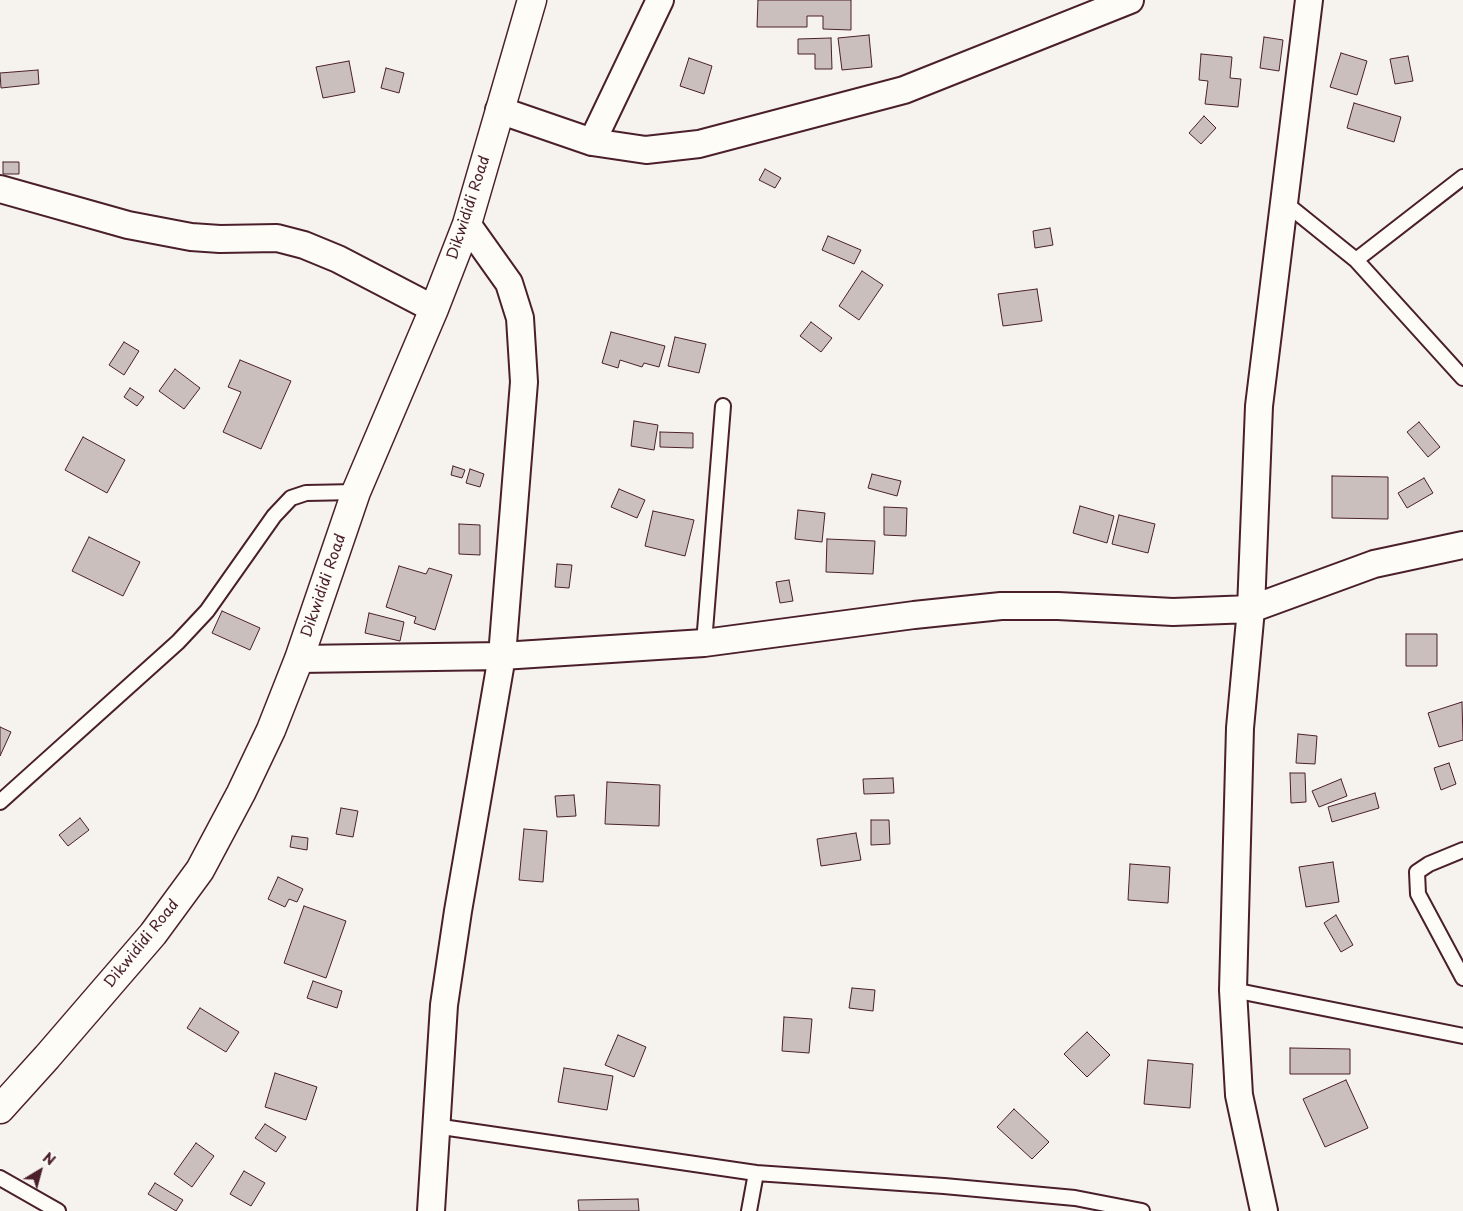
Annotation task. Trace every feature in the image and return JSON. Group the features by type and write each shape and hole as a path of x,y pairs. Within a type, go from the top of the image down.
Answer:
{"street":[{"name":"Dikwididi Road","path":"0,1108 47,1057 153,934 200,870 241,793 271,730 299,659 356,492 434,309 467,224 532,0"},
{"path":"592,142 660,0"},
{"path":"499,110 592,142 646,150 699,144 904,90 1130,0"},
{"path":"1264,1211 1239,1095 1234,990 1240,728 1251,609 1259,406 1310,0"},
{"path":"0,189 128,225 191,237 220,240 277,238 304,245 338,259 434,309"},
{"path":"431,1211 444,1005 502,656 524,382 520,318 509,283 467,224"},
{"path":"299,659 502,656 704,643 914,615 1001,606 1058,606 1173,612 1251,609 1374,564 1463,546"}],"lane":[{"path":"1356,260 1463,178"},
{"path":"1284,202 1356,260 1463,378"},
{"path":"704,643 723,406"},
{"path":"0,802 178,642 207,611 274,516 291,498 306,493 356,492"},
{"path":"1463,850 1429,864 1417,872 1418,894 1463,978"},
{"path":"1234,990 1463,1036"},
{"path":"435,1126 756,1173 944,1186 1075,1198 1142,1211"},
{"path":"749,1211 756,1173"},
{"path":"0,1178 58,1211"}],"building":[{"path":"758,0 851,0 851,30 823,29 823,16 807,16 807,27 757,27"},
{"path":"869,35 872,67 842,70 838,38"},
{"path":"1264,37 1283,40 1279,71 1260,68"},
{"path":"831,38 832,69 815,69 815,54 798,54 798,39"},
{"path":"1341,53 1367,61 1357,95 1330,87"},
{"path":"1201,54 1232,57 1230,78 1241,79 1238,107 1205,104 1208,81 1199,80"},
{"path":"1408,56 1413,81 1395,84 1390,59"},
{"path":"689,58 712,66 704,94 680,86"},
{"path":"349,61 355,92 323,98 316,67"},
{"path":"386,68 404,73 399,93 381,88"},
{"path":"38,70 39,84 1,88 0,73"},
{"path":"1354,103 1401,117 1394,142 1347,128"},
{"path":"1204,116 1216,128 1201,144 1189,133"},
{"path":"3,162 19,162 19,174 3,174"},
{"path":"765,169 781,178 775,188 759,180"},
{"path":"1050,228 1053,245 1035,248 1033,231"},
{"path":"828,236 861,250 854,264 822,250"},
{"path":"862,271 883,285 859,320 839,306"},
{"path":"1037,289 1042,321 1003,326 998,294"},
{"path":"811,322 832,338 821,352 800,336"},
{"path":"611,332 665,346 659,367 644,363 642,367 620,360 618,368 602,363"},
{"path":"675,337 706,344 699,373 668,366"},
{"path":"124,342 139,351 124,375 109,365"},
{"path":"240,360 291,381 261,449 223,432 241,392 228,387"},
{"path":"175,369 200,388 184,409 159,391"},
{"path":"130,388 144,397 137,406 124,397"},
{"path":"634,421 658,425 654,450 631,446"},
{"path":"1419,422 1440,447 1428,457 1407,432"},
{"path":"660,432 693,433 693,448 660,447"},
{"path":"83,437 125,460 107,493 65,470"},
{"path":"453,466 465,470 462,478 451,475"},
{"path":"470,469 484,474 480,487 466,483"},
{"path":"872,474 901,481 897,496 868,488"},
{"path":"1332,476 1388,477 1388,519 1332,518"},
{"path":"1424,478 1433,493 1407,508 1398,493"},
{"path":"619,489 645,500 637,518 611,507"},
{"path":"1080,506 1114,516 1107,543 1073,533"},
{"path":"884,507 907,508 906,536 884,535"},
{"path":"798,510 825,513 822,542 795,539"},
{"path":"653,511 694,520 685,556 645,546"},
{"path":"1119,515 1155,524 1148,553 1112,544"},
{"path":"459,524 480,525 480,555 459,554"},
{"path":"89,537 140,562 123,596 72,571"},
{"path":"827,539 875,541 873,574 826,572"},
{"path":"557,564 572,565 569,588 555,587"},
{"path":"399,566 426,574 429,568 452,575 435,630 414,623 416,617 386,607"},
{"path":"789,580 793,601 780,603 776,582"},
{"path":"222,611 260,628 250,650 212,633"},
{"path":"369,613 404,622 400,641 365,633"},
{"path":"1406,634 1437,634 1437,666 1406,666"},
{"path":"1462,702 1463,740 1439,747 1428,713"},
{"path":"0,727 11,732 0,756"},
{"path":"1298,734 1317,736 1315,764 1296,763"},
{"path":"1449,763 1456,784 1441,790 1434,768"},
{"path":"1290,773 1305,773 1306,802 1291,803"},
{"path":"893,778 894,793 864,794 863,779"},
{"path":"1341,779 1347,796 1319,807 1312,791"},
{"path":"607,782 660,785 659,826 605,824"},
{"path":"1375,793 1379,808 1332,822 1328,807"},
{"path":"574,795 576,816 557,817 555,796"},
{"path":"341,808 358,811 353,837 336,834"},
{"path":"80,818 89,830 68,846 59,835"},
{"path":"871,820 889,820 890,844 871,845"},
{"path":"524,829 547,831 543,882 519,880"},
{"path":"856,833 861,860 821,866 817,839"},
{"path":"292,836 308,838 307,850 290,847"},
{"path":"1333,862 1339,902 1306,907 1299,867"},
{"path":"1130,864 1170,867 1168,903 1128,900"},
{"path":"278,877 303,889 297,902 289,899 285,907 268,899"},
{"path":"304,906 346,921 326,978 284,963"},
{"path":"1336,915 1353,945 1341,952 1324,923"},
{"path":"313,981 342,991 337,1008 307,998"},
{"path":"852,988 875,990 873,1011 849,1008"},
{"path":"200,1008 239,1032 226,1052 187,1028"},
{"path":"784,1017 812,1019 809,1053 782,1051"},
{"path":"1087,1032 1110,1055 1087,1077 1064,1054"},
{"path":"618,1035 646,1047 634,1077 605,1065"},
{"path":"1290,1048 1350,1049 1350,1074 1290,1074"},
{"path":"1148,1060 1193,1064 1190,1108 1144,1104"},
{"path":"564,1068 613,1076 607,1110 558,1102"},
{"path":"275,1073 317,1087 306,1120 265,1107"},
{"path":"1346,1080 1368,1128 1325,1147 1303,1099"},
{"path":"1014,1109 1049,1142 1032,1159 997,1127"},
{"path":"265,1124 286,1137 276,1152 255,1138"},
{"path":"196,1143 214,1156 192,1187 174,1174"},
{"path":"244,1171 265,1183 251,1206 230,1194"},
{"path":"155,1183 183,1200 176,1211 148,1194"},
{"path":"638,1199 639,1211 579,1211 578,1200"}]}
